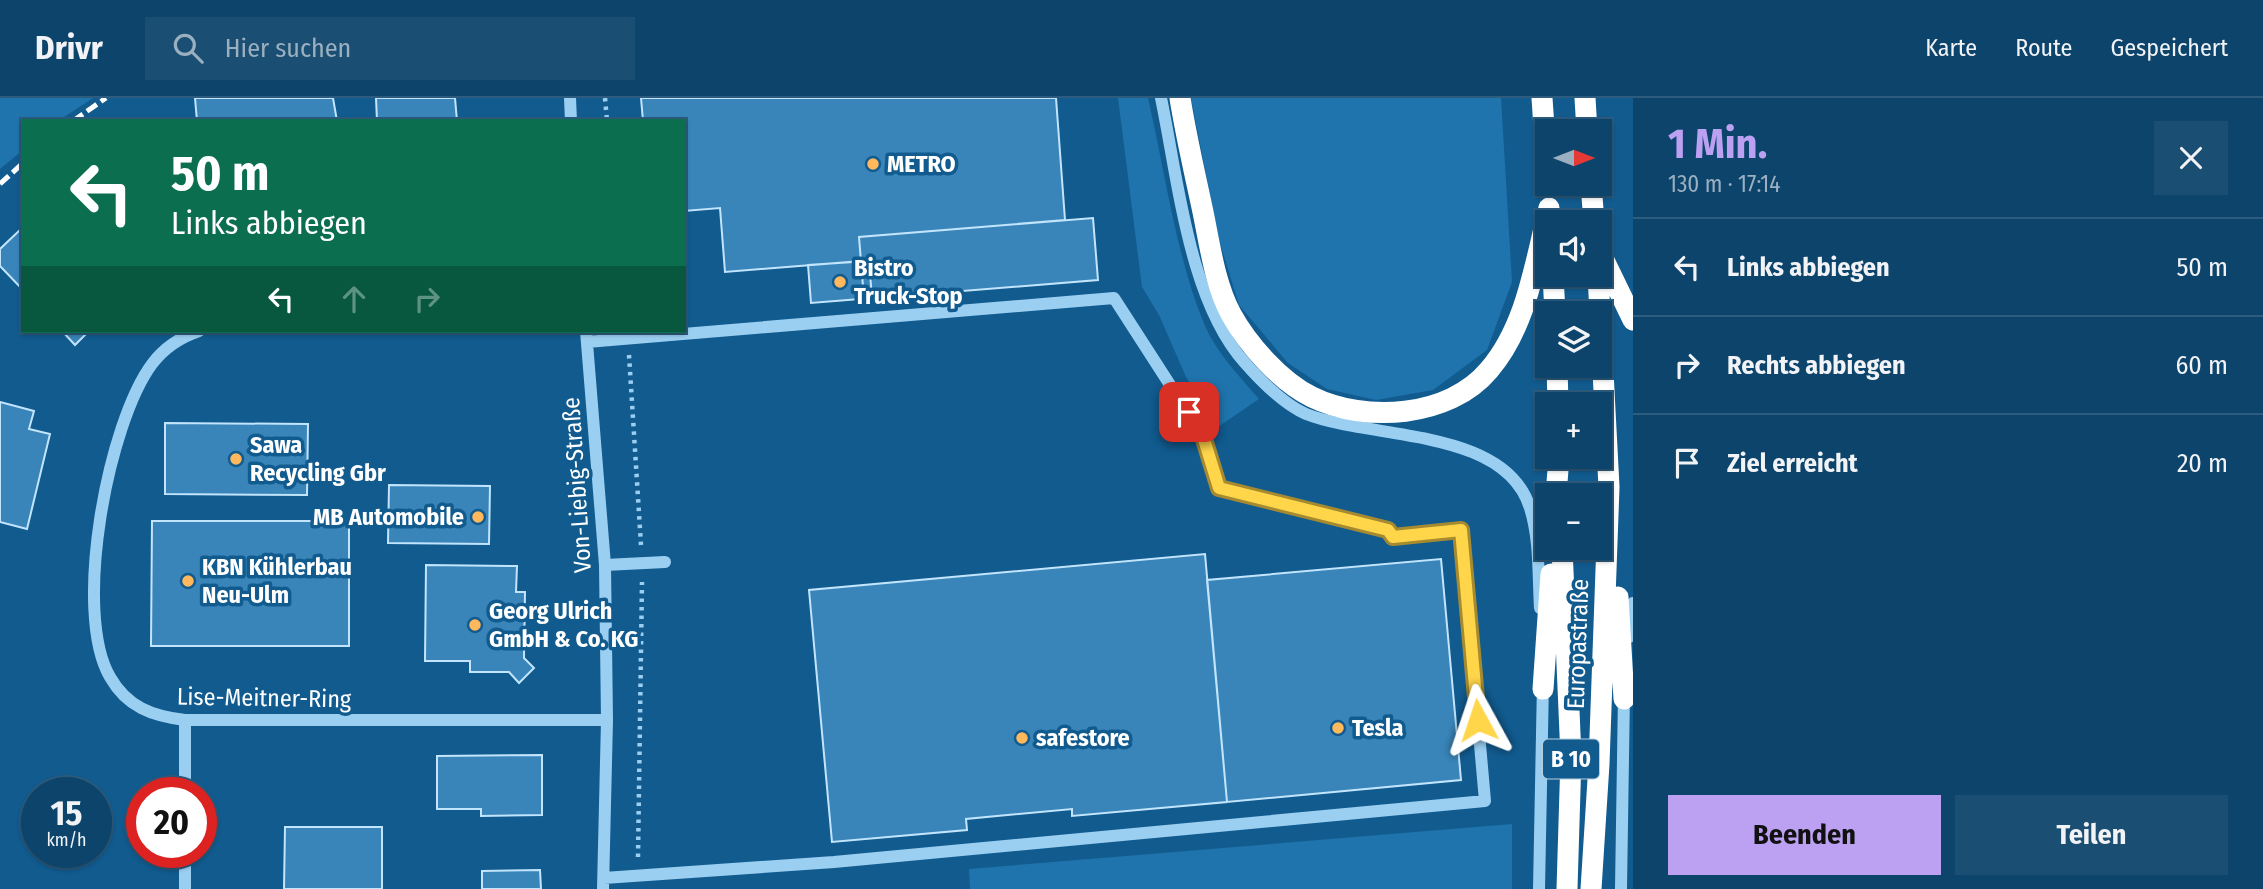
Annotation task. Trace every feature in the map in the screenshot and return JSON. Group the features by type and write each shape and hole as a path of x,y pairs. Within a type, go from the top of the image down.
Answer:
{"highway":[{"path":"1180,98 1214,264 1231,314 1258,351 1311,397 1374,414 1419,411 1454,397 1488,372 1509,341 1535,266"},
{"path":"1542,98 1543,119"},
{"path":"1584,98 1586,119"},
{"path":"1612,277 1633,320"},
{"name":"Europastraße","path":"1599,287 1609,483"},
{"name":"B 10","path":"1612,529 1624,699"},
{"path":"1543,689 1552,560"},
{"name":"Europastraße","path":"1563,560 1571,757 1567,889"},
{"name":"Europastraße","path":"1591,889 1600,764 1607,560"}],"street":[{"path":"570,98 571,119"},
{"name":"Europastraße","path":"1161,98 1197,269 1215,322 1244,363 1302,412 1339,425 1463,447 1490,458 1515,480 1530,506 1537,537 1543,689 1539,889"},
{"path":"603,883 637,876 848,861 1485,801 1461,530 1393,537 1388,530 1219,488 1203,436 1114,298 686,332"},
{"name":"Lise-Meitner-Ring","path":"193,333 182,337 153,362 125,422 109,472 100,518 94,603 98,638 110,677 141,711 185,720 607,720"},
{"path":"587,337 628,339 675,333"},
{"name":"Von-Liebig-Straße","path":"587,337 605,565 607,720 603,883"},
{"path":"605,565 665,562"},
{"name":"Europastraße","path":"1621,889 1624,699 1633,603"},
{"path":"185,720 185,777"},
{"path":"185,868 185,889"}],"path":[{"path":"605,98 607,119"},
{"path":"628,339 643,564 637,876"}],"shaded area":[{"path":"0,98 93,98 61,119 21,119 21,152 0,169"},
{"path":"1118,98 1148,98 1179,243 1195,299 1216,346 1259,399 1218,427 1186,377 1159,315 1142,287"},
{"path":"1191,98 1501,98 1512,282 1487,350 1433,390 1376,400 1327,389 1288,363 1239,305 1219,240"},
{"path":"1512,824 1512,889 970,889 969,869"}],"building":[{"path":"195,98 333,98 337,119 197,119"},
{"path":"376,98 455,98 457,119 377,119"},
{"name":"METRO","path":"641,98 1056,98 1065,220 859,237 861,261 725,272 720,208 686,211 686,119 643,119"},
{"path":"1093,218 1098,280 864,299 859,237"},
{"path":"21,229 21,288 0,266 0,249"},
{"name":"Bistro Truck-Stop","path":"869,261 872,298 811,303 808,265"},
{"path":"64,333 87,333 75,345"},
{"path":"0,402 34,411 29,429 50,434 27,529 0,522"},
{"name":"Sawa Recycling Gbr","path":"165,423 308,424 307,495 165,494"},
{"path":"389,485 490,486 489,544 388,543"},
{"path":"152,521 349,521 349,646 151,646"},
{"name":"safestore","path":"1205,554 1227,802 1072,816 1072,809 966,819 967,830 832,842 809,590"},
{"name":"Tesla","path":"1441,559 1461,780 1227,802 1207,580"},
{"name":"Georg Ulrich GmbH & Co. KG","path":"426,565 517,566 516,592 525,592 524,658 534,668 519,683 509,672 470,672 470,661 425,661"},
{"path":"542,755 542,815 481,816 481,809 437,809 437,756"},
{"path":"285,827 382,827 382,889 284,889"},
{"path":"540,870 541,889 482,889 482,871"}],"railway":[{"path":"76,119 106,98"},
{"path":"0,184 21,165"}],"place":[{"name":"METRO","path":"873,164"},
{"name":"Bistro Truck-Stop","path":"840,282"},
{"name":"Sawa Recycling Gbr","path":"236,459"},
{"name":"MB Automobile","path":"478,517"},
{"name":"KBN Kühlerbau Neu-Ulm","path":"188,581"},
{"name":"Georg Ulrich GmbH & Co. KG","path":"475,625"},
{"name":"Tesla","path":"1338,728"},
{"name":"safestore","path":"1022,738"}],"route":[{"path":"1189,412 1203,436 1219,488 1388,530 1393,537 1461,530 1478,720"}]}
